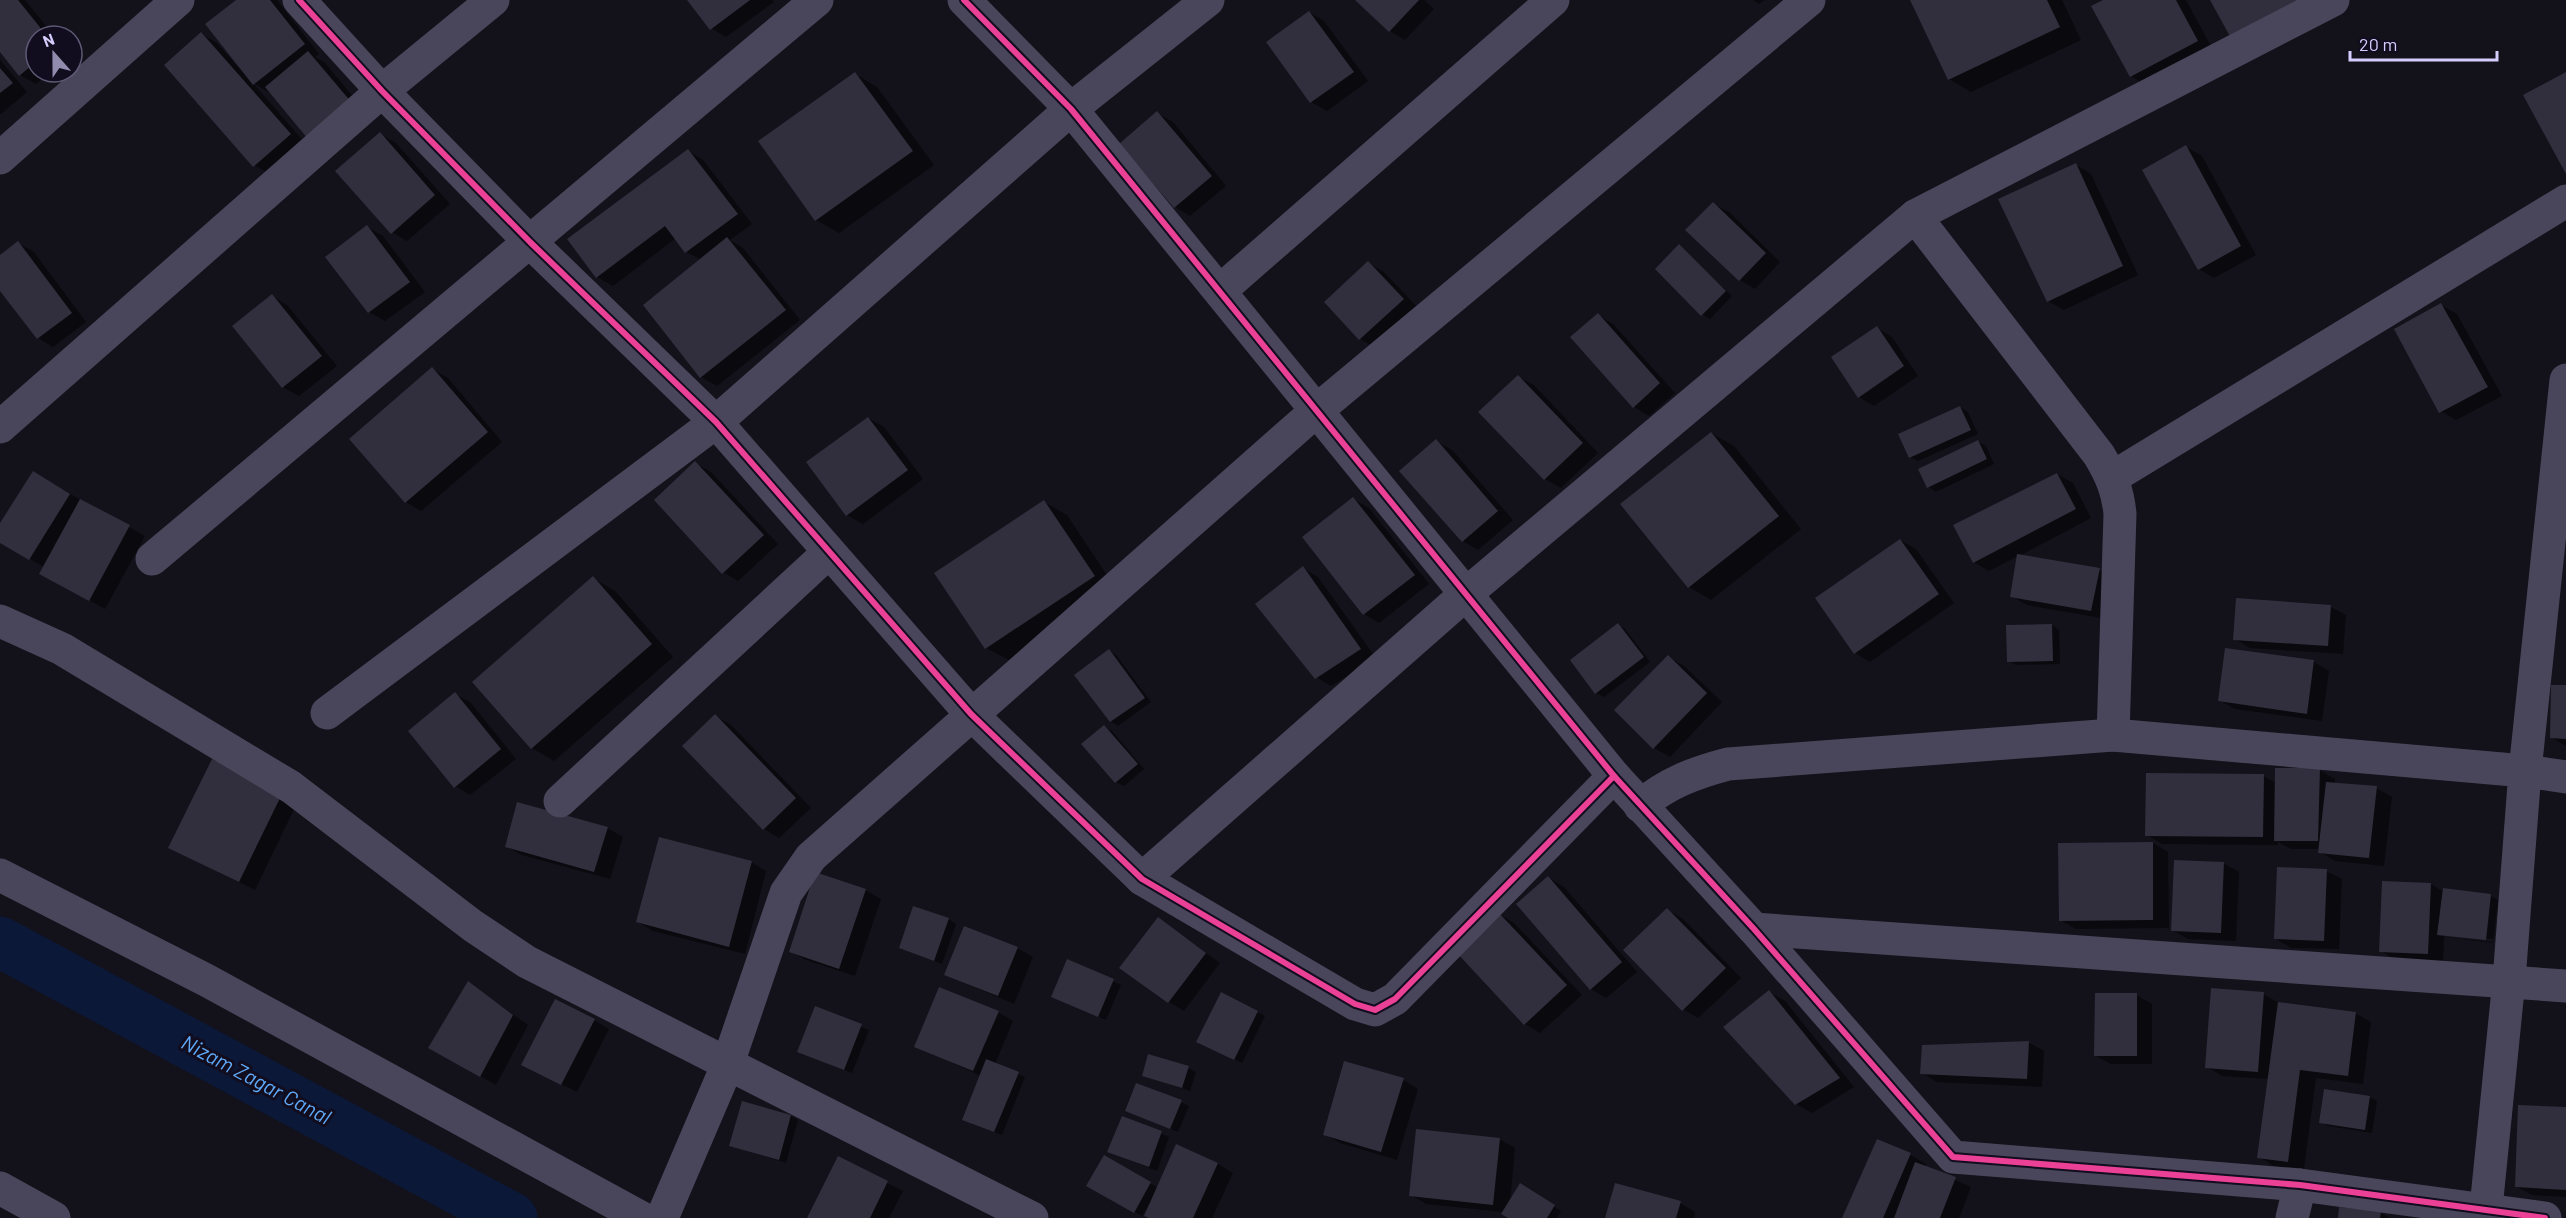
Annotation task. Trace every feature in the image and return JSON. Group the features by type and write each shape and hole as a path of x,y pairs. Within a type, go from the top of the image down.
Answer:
{"street":[{"path":"0,158 178,0"},
{"path":"299,0 382,91 530,242 716,422 972,714 1143,879 1355,1004 1375,1010 1395,999 1614,776"},
{"path":"0,427 382,91 494,0"},
{"path":"152,559 817,0"},
{"path":"964,0 1071,109 1221,290 1316,411 1467,593 1614,776 1754,929 1953,1156 2300,1185 2486,1214 2545,1218"},
{"path":"327,713 716,422 1071,109 1208,0"},
{"path":"1221,290 1553,0"},
{"path":"662,1218 727,1066 786,893 811,857 1316,411 1809,0"},
{"path":"1143,879 1467,593 1915,216 2333,0"},
{"path":"2113,477 2566,201"},
{"path":"1915,216 2099,455 2113,477 2120,514 2113,735"},
{"path":"2486,1214 2509,980 2525,771 2566,380"},
{"path":"560,801 829,552"},
{"path":"0,621 81,660 291,787 473,926 527,962 727,1066 1032,1218"},
{"path":"1640,806 1660,789 1690,774 1728,764 2113,735 2525,771 2566,777"},
{"path":"0,875 206,980 642,1218"},
{"path":"1754,929 2509,980 2566,986"},
{"path":"2292,1218 2300,1185"},
{"path":"0,1188 54,1218"}],"building":[{"path":"0,0 18,0 37,24 24,24 24,72 19,76 0,52"},
{"path":"236,0 270,0 305,44 253,85 205,24"},
{"path":"687,0 750,0 710,30"},
{"path":"1355,0 1419,0 1389,32"},
{"path":"1910,0 2047,0 2060,27 1948,80"},
{"path":"2103,0 2176,0 2198,41 2130,77 2091,6"},
{"path":"2210,0 2306,0 2232,40"},
{"path":"1309,11 1354,72 1310,103 1266,42"},
{"path":"201,32 291,134 253,167 164,65"},
{"path":"308,51 352,103 308,139 265,87"},
{"path":"0,68 13,83 0,93"},
{"path":"855,72 913,151 815,221 758,141"},
{"path":"2566,72 2566,174 2523,95"},
{"path":"1157,111 1212,176 1174,208 1119,144"},
{"path":"380,132 435,195 391,234 335,171"},
{"path":"2186,145 2241,246 2198,270 2142,170"},
{"path":"688,149 738,214 685,253 665,226 596,278 567,239"},
{"path":"2076,163 2123,266 2047,302 1998,199"},
{"path":"1713,202 1766,253 1739,281 1685,230"},
{"path":"367,225 410,282 368,313 325,257"},
{"path":"727,237 786,310 700,378 643,305"},
{"path":"18,241 72,313 37,339 0,291 0,255"},
{"path":"1679,244 1726,291 1701,316 1655,269"},
{"path":"1368,261 1404,299 1359,340 1324,302"},
{"path":"272,294 322,356 282,388 232,326"},
{"path":"2441,303 2488,387 2439,413 2394,329"},
{"path":"1598,313 1660,383 1633,408 1570,337"},
{"path":"1877,326 1904,366 1858,398 1831,357"},
{"path":"432,367 488,432 405,503 349,439"},
{"path":"1518,375 1583,443 1544,480 1478,412"},
{"path":"1960,406 1971,430 1909,458 1898,434"},
{"path":"868,417 908,470 846,516 806,462"},
{"path":"1711,432 1779,516 1688,588 1620,504"},
{"path":"1436,439 1498,511 1462,542 1399,471"},
{"path":"1978,440 1987,459 1927,488 1918,469"},
{"path":"695,461 764,535 722,574 654,500"},
{"path":"33,471 70,494 29,560 0,543 0,523"},
{"path":"2057,473 2076,509 1973,563 1953,525"},
{"path":"1353,497 1415,575 1363,615 1302,537"},
{"path":"80,499 130,525 89,601 39,574"},
{"path":"1044,500 1095,576 985,649 934,573"},
{"path":"1900,539 1939,594 1854,654 1815,598"},
{"path":"2017,554 2100,568 2091,611 2010,597"},
{"path":"1303,566 1361,649 1315,679 1255,604"},
{"path":"593,576 652,644 531,749 472,682"},
{"path":"2236,598 2331,605 2328,646 2233,640"},
{"path":"1618,623 1644,657 1595,694 1570,660"},
{"path":"2052,624 2053,661 2007,662 2006,625"},
{"path":"2225,648 2314,660 2307,714 2218,701"},
{"path":"1109,649 1145,698 1110,722 1074,675"},
{"path":"1668,655 1707,693 1653,749 1614,710"},
{"path":"2551,685 2566,685 2566,739 2550,738"},
{"path":"455,692 501,749 454,788 408,731"},
{"path":"715,714 796,798 763,830 682,746"},
{"path":"1104,725 1138,764 1115,783 1081,744"},
{"path":"212,759 283,792 239,882 168,848"},
{"path":"2275,768 2320,768 2318,841 2274,841"},
{"path":"2146,773 2264,774 2263,837 2145,836"},
{"path":"2326,782 2377,786 2369,858 2318,853"},
{"path":"517,802 608,827 594,872 505,847"},
{"path":"659,837 752,861 729,947 636,922"},
{"path":"2153,842 2153,920 2059,921 2058,843"},
{"path":"2174,860 2224,862 2221,933 2171,931"},
{"path":"2277,867 2327,869 2324,941 2274,939"},
{"path":"815,872 866,889 839,969 789,952"},
{"path":"1548,876 1622,962 1590,990 1516,904"},
{"path":"2382,881 2431,883 2428,954 2379,952"},
{"path":"2443,888 2491,894 2486,940 2437,935"},
{"path":"913,906 949,918 934,961 899,948"},
{"path":"1667,908 1726,968 1682,1011 1623,950"},
{"path":"1499,913 1567,985 1524,1025 1456,952"},
{"path":"1158,917 1206,953 1168,1003 1119,968"},
{"path":"964,926 1018,947 998,996 944,975"},
{"path":"1067,959 1114,979 1098,1017 1051,997"},
{"path":"468,981 513,1015 480,1077 428,1048"},
{"path":"939,987 999,1011 973,1071 914,1047"},
{"path":"2211,988 2264,992 2258,1072 2205,1068"},
{"path":"1769,990 1840,1078 1795,1105 1723,1027"},
{"path":"1221,992 1258,1011 1234,1060 1196,1042"},
{"path":"2095,993 2137,993 2137,1056 2094,1056"},
{"path":"555,999 595,1019 561,1085 521,1065"},
{"path":"2278,1002 2356,1012 2348,1076 2300,1070 2288,1162 2257,1158"},
{"path":"815,1006 862,1024 844,1070 797,1052"},
{"path":"2029,1041 2027,1079 1920,1074 1922,1045"},
{"path":"1148,1054 1189,1066 1182,1088 1142,1076"},
{"path":"986,1059 1019,1072 994,1132 962,1120"},
{"path":"1344,1061 1404,1078 1381,1152 1323,1135"},
{"path":"1136,1083 1182,1100 1170,1129 1125,1111"},
{"path":"2324,1089 2370,1096 2365,1130 2319,1123"},
{"path":"742,1101 791,1115 779,1160 729,1146"},
{"path":"2518,1105 2566,1107 2566,1190 2515,1187"},
{"path":"1122,1116 1162,1131 1149,1167 1107,1152"},
{"path":"1416,1129 1500,1138 1493,1205 1409,1196"},
{"path":"1877,1139 1911,1153 1883,1218 1842,1218"},
{"path":"1176,1144 1218,1163 1193,1218 1144,1216"},
{"path":"1104,1155 1151,1182 1134,1213 1086,1186"},
{"path":"838,1156 888,1181 870,1218 807,1218"},
{"path":"1915,1162 1956,1177 1940,1218 1894,1218"},
{"path":"1520,1183 1555,1205 1547,1218 1508,1218 1501,1214"},
{"path":"1615,1183 1681,1201 1676,1218 1605,1218"},
{"path":"2339,1207 2381,1211 2380,1218 2338,1218"}],"waterway":[{"name":"Nizam Zagar Canal","path":"0,942 512,1218"}],"cycle path":[{"path":"299,0 382,91 530,242 716,422 971,714 1142,879 1355,1004 1375,1010 1395,999 1614,776"},
{"path":"964,0 1071,109 1614,776 1754,929 1953,1157 2300,1185 2545,1218"}]}
